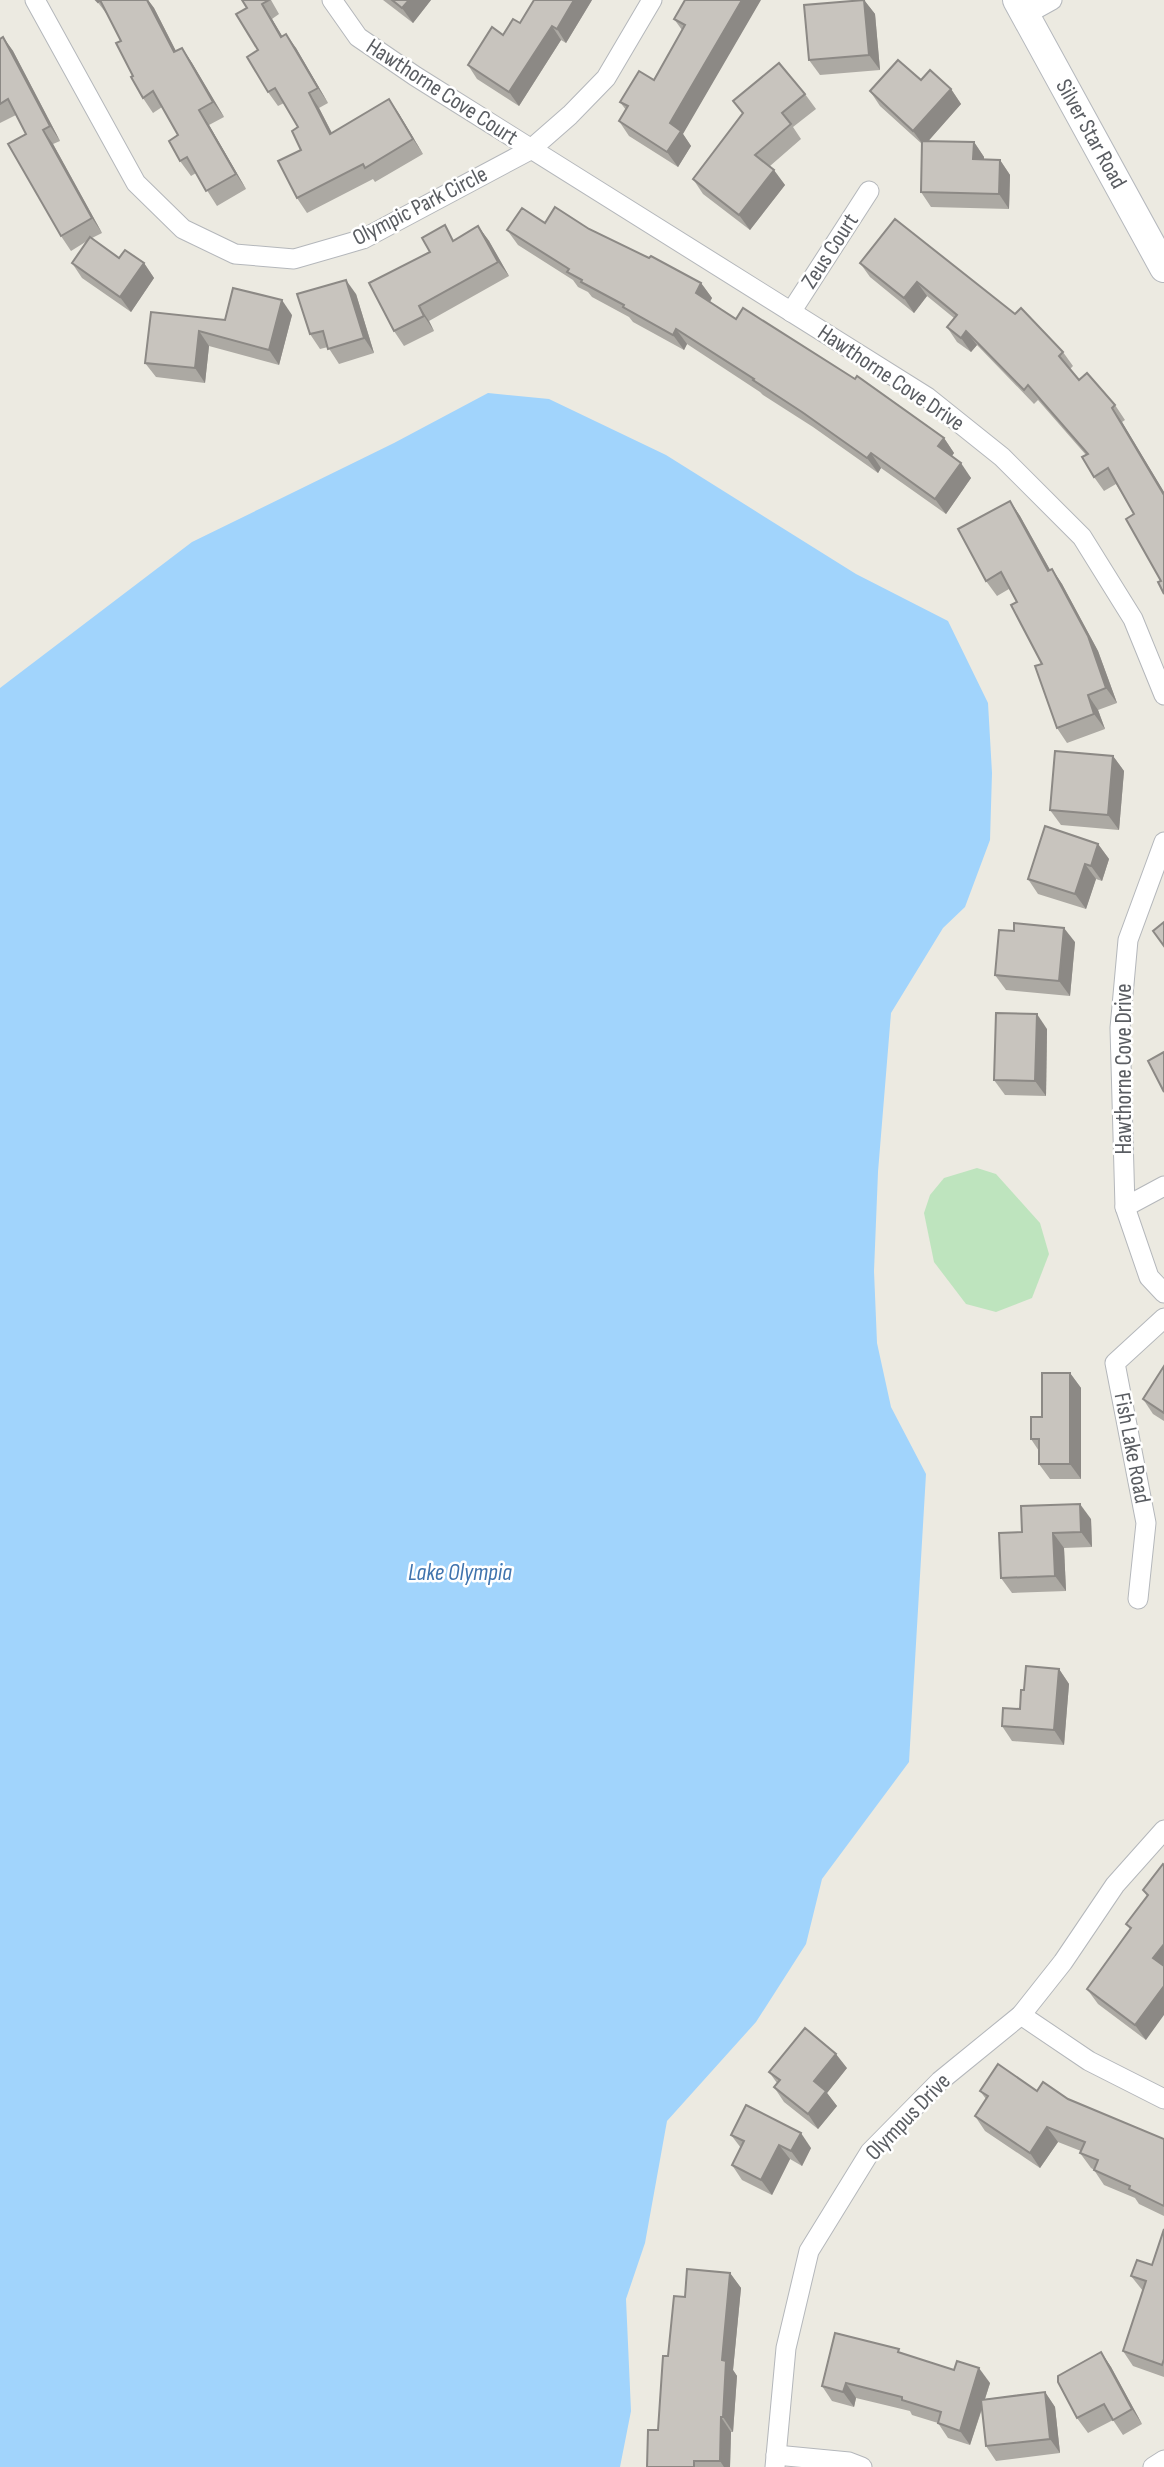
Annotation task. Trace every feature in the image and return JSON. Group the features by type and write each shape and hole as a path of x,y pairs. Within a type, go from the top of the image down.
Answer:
{"main road":[{"name":"Silver Star Road","path":"1021,7 1164,268"}],"street":[{"name":"Olympic Park Circle","path":"35,0 136,183 183,229 235,254 294,259 363,239 530,150 570,116 606,78 652,0"},
{"name":"Hawthorne Cove Court","path":"332,0 358,37 530,150"},
{"path":"1021,7 1052,0"},
{"name":"Hawthorne Cove Drive","path":"530,150 927,397 1002,457 1082,537 1133,619 1164,695"},
{"name":"Zeus Court","path":"791,312 869,191"},
{"name":"Hawthorne Cove Drive","path":"1164,842 1128,940 1121,1028 1125,1207 1149,1277 1164,1293"},
{"path":"1125,1207 1164,1186"},
{"name":"Fish Lake Road","path":"1138,1599 1146,1523 1115,1363 1164,1318"},
{"name":"Olympus Drive","path":"776,2461 786,2348 809,2251 870,2152 940,2081 1021,2015 1063,1962 1115,1885 1164,1830"},
{"path":"1021,2015 1089,2061 1164,2099"},
{"path":"1153,2467 1164,2460"},
{"path":"776,2461 849,2462 862,2467"}],"green space":[{"path":"977,1168 996,1174 1040,1223 1049,1254 1032,1298 996,1312 966,1304 934,1262 924,1213 930,1195 944,1178"}],"water":[{"name":"Lake Olympia","path":"488,393 549,399 666,455 856,574 948,621 988,703 992,773 990,840 965,907 943,928 891,1013 878,1172 874,1271 877,1343 891,1407 926,1474 909,1762 822,1879 806,1944 756,2022 667,2121 645,2243 626,2299 631,2411 620,2467 0,2467 0,688 192,542 394,443"}],"building":[{"path":"100,0 147,0 174,52 182,48 213,102 199,110 236,174 206,191 187,157 180,161 169,141 178,135 153,91 143,98 116,43 121,41"},
{"path":"242,0 269,0 262,4 281,37 286,34 318,88 309,93 330,134 389,99 413,139 365,168 363,164 297,198 278,161 301,150 292,131 298,127 275,88 268,92 247,57 258,50 236,14 247,8"},
{"path":"392,0 409,0 402,8"},
{"path":"534,0 574,0 557,29 552,26 509,92 468,65 492,27 503,35 513,19 520,23"},
{"path":"685,0 742,0 670,123 681,131 667,152 619,121 628,106 620,102 639,71 654,80 685,25 674,19"},
{"path":"864,0 869,55 809,60 804,5"},
{"path":"3,37 50,126 43,130 92,218 61,236 8,144 26,134 8,99 0,104 0,39"},
{"path":"898,60 921,80 930,70 951,89 913,131 870,91"},
{"path":"779,63 805,94 782,113 791,124 755,155 774,170 739,215 693,179 743,113 733,101"},
{"path":"922,141 974,142 973,159 1000,160 999,194 921,192"},
{"path":"555,207 589,229 649,258 651,256 701,283 696,293 736,319 743,308 855,379 857,376 944,438 938,446 961,463 935,499 871,453 867,458 754,379 676,329 673,335 623,307 624,305 581,282 582,280 567,272 569,269 507,230 522,208 545,223"},
{"path":"895,219 1015,314 1021,308 1063,352 1059,356 1079,380 1087,373 1115,405 1112,408 1164,495 1164,594 1158,582 1161,581 1126,519 1134,514 1108,468 1094,477 1082,457 1088,454 1028,385 1024,390 966,331 961,338 947,327 957,315 917,282 904,298 860,263"},
{"path":"445,225 453,241 478,226 498,262 419,306 424,316 394,331 369,283 430,252 422,238"},
{"path":"90,237 119,258 125,250 144,263 120,297 72,263"},
{"path":"346,280 364,338 328,349 323,331 310,334 297,294"},
{"path":"233,288 282,300 269,350 199,331 195,368 145,363 151,312 225,320"},
{"path":"1010,501 1048,571 1052,569 1088,636 1106,688 1088,695 1094,714 1057,728 1035,666 1042,664 1011,605 1017,602 1001,572 986,581 958,529"},
{"path":"1055,751 1113,756 1108,815 1050,810"},
{"path":"1045,826 1098,844 1091,866 1085,864 1075,894 1028,879"},
{"path":"1164,922 1164,946 1153,931"},
{"path":"1014,923 1064,928 1059,981 995,975 999,930 1014,931"},
{"path":"996,1013 1037,1014 1035,1081 994,1080"},
{"path":"1164,1052 1164,1092 1148,1061"},
{"path":"1164,1366 1164,1413 1143,1399"},
{"path":"1042,1373 1070,1373 1070,1464 1039,1464 1039,1439 1031,1439 1031,1417 1042,1417"},
{"path":"1080,1504 1081,1532 1053,1533 1055,1576 1001,1578 999,1533 1022,1532 1021,1506"},
{"path":"1026,1666 1059,1669 1054,1730 1002,1726 1003,1708 1020,1709"},
{"path":"1163,1864 1164,1944 1153,1958 1164,1966 1164,1986 1135,2025 1087,1989 1131,1928 1126,1924 1148,1895 1143,1890"},
{"path":"805,2028 836,2054 814,2081 826,2091 808,2114 774,2087 780,2080 769,2072"},
{"path":"998,2064 1037,2091 1043,2082 1068,2099 1164,2139 1164,2206 1129,2189 1130,2186 1094,2170 1098,2160 1080,2153 1085,2142 1047,2127 1030,2153 975,2116 988,2096 980,2091"},
{"path":"746,2105 801,2133 791,2151 779,2145 761,2180 732,2165 744,2141 731,2135"},
{"path":"1164,2229 1162,2365 1123,2351 1146,2281 1131,2276 1137,2260 1152,2265"},
{"path":"687,2269 730,2273 722,2360 726,2361 720,2461 694,2461 694,2467 647,2467 648,2430 658,2430 663,2356 668,2356 674,2296 685,2297"},
{"path":"835,2333 899,2349 898,2352 954,2370 957,2361 979,2368 960,2431 938,2423 941,2412 902,2400 902,2397 846,2383 843,2392 822,2386"},
{"path":"1101,2352 1132,2409 1113,2420 1104,2404 1077,2418 1058,2382 1058,2376"},
{"path":"1045,2392 1050,2439 986,2446 981,2400"}]}
